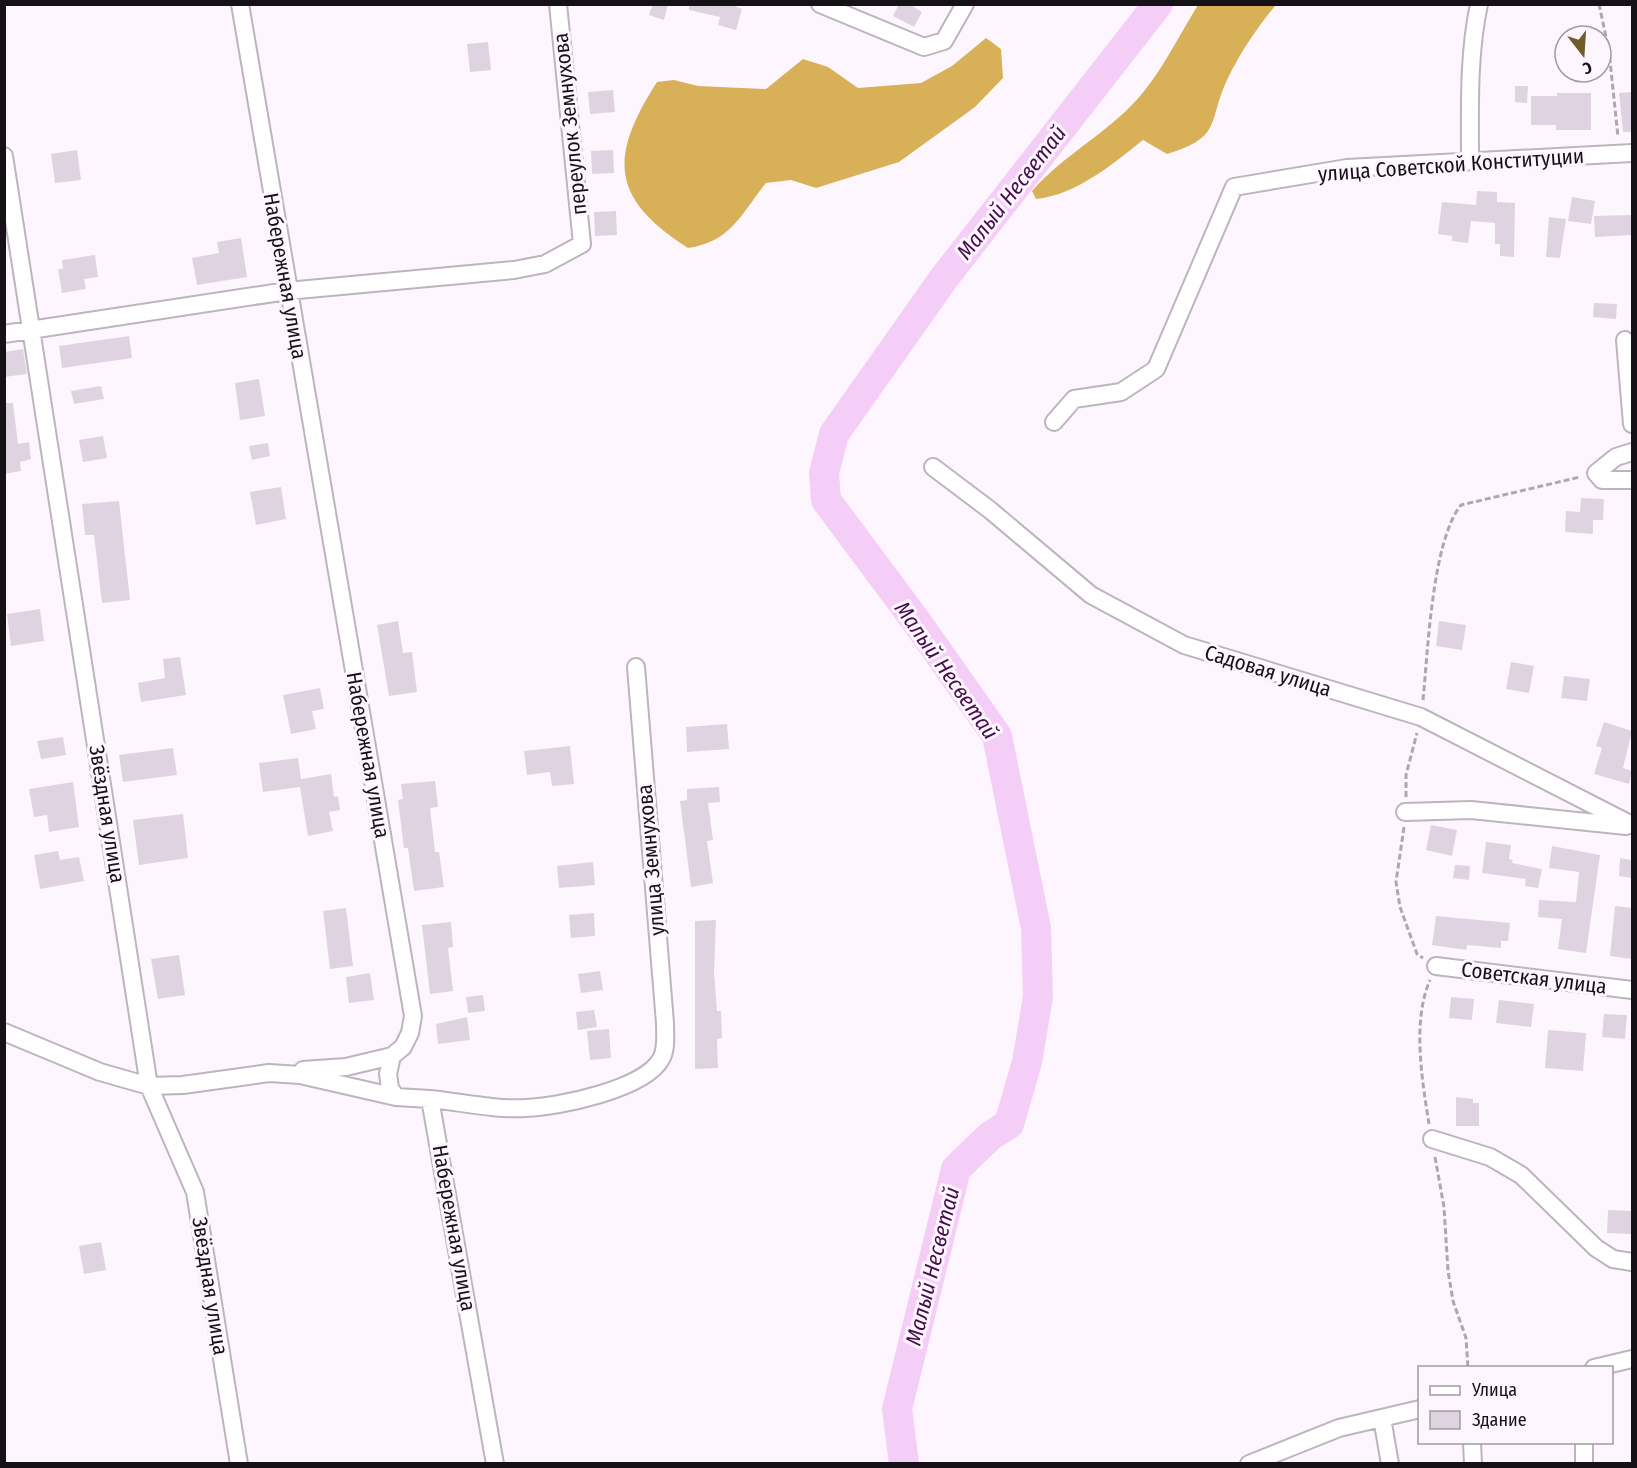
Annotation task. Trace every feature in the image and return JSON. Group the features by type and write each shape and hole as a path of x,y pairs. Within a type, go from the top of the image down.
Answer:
{"street":[{"name":"Набережная улица","path":"240,4 287,291 413,1016 403,1047 392,1056 388,1074 390,1088 396,1097"},
{"name":"переулок Земнухова","path":"287,291 514,270 545,264 582,244 558,4"},
{"path":"820,4 924,47 944,41 965,4"},
{"path":"1470,160 1469,84 1473,32 1479,4"},
{"name":"улица Советской Конституции","path":"1054,422 1074,399 1121,392 1156,369 1234,187 1347,168 1626,153"},
{"name":"Звёздная улица","path":"4,156 149,1086 195,1192 239,1464"},
{"path":"4,334 287,291"},
{"path":"1625,340 1632,424"},
{"path":"1629,482 1602,480 1596,473 1616,457 1632,452"},
{"name":"Садовая улица","path":"933,467 990,510 1091,595 1184,645 1421,717 1632,826"},
{"name":"улица Земнухова","path":"430,1099 524,1108 559,1104 610,1092 631,1083 660,1062 664,1052 665,1023 636,667"},
{"name":"Садовая улица","path":"1405,812 1472,810 1632,826"},
{"name":"Советская улица","path":"1436,966 1632,990"},
{"path":"4,1032 100,1071 149,1086 183,1085 269,1073 346,1067 392,1056"},
{"path":"269,1073 300,1075 396,1097 430,1099"},
{"name":"Набережная улица","path":"430,1099 495,1464"},
{"path":"1432,1139 1490,1157 1521,1175 1596,1248 1613,1259 1632,1262"},
{"path":"1602,1366 1632,1359"},
{"path":"1249,1464 1339,1428 1418,1409"},
{"path":"1382,1418 1389,1464"},
{"path":"1472,1444 1473,1464"},
{"path":"1584,1444 1584,1464"}],"path":[{"path":"1599,4 1626,153"},
{"path":"1468,1366 1466,1338 1453,1301 1448,1271 1444,1207 1421,1076 1423,997 1436,966 1417,954 1400,907 1396,882 1405,812 1406,775 1421,717 1440,553 1452,516 1461,505 1596,473"}],"shaded area":[{"path":"1198,5 1276,5 1250,40 1233,69 1206,134 1185,148 1167,154 1143,140 1107,168 1080,185 1036,199 1032,191 1045,177 1119,117 1145,90"},
{"path":"986,38 1001,49 1003,78 975,107 899,162 816,188 791,180 766,183 742,216 725,233 703,245 688,248 662,230 644,212 631,193 625,174 625,154 641,109 657,82 674,80 698,86 766,89 803,59 828,67 858,88 921,83 952,66"}],"building":[{"path":"653,4 668,4 664,20 649,15"},
{"path":"689,4 729,4 742,9 736,30 718,25 720,17 689,10"},
{"path":"899,4 909,4 922,12 914,27 893,16"},
{"path":"488,42 491,70 470,72 467,44"},
{"path":"1515,86 1528,86 1527,103 1515,102"},
{"path":"613,90 615,112 590,114 588,92"},
{"path":"1632,92 1632,132 1623,132 1619,93"},
{"path":"1557,93 1591,93 1591,130 1556,130 1556,125 1531,125 1531,96 1557,96"},
{"path":"77,150 81,180 55,183 51,154"},
{"path":"613,150 614,173 592,174 591,151"},
{"path":"1477,191 1497,192 1497,202 1515,203 1514,257 1500,256 1500,244 1495,244 1495,223 1471,221 1468,243 1452,241 1452,236 1438,234 1442,202 1476,205"},
{"path":"1572,197 1595,201 1591,224 1568,221"},
{"path":"616,211 617,235 595,236 594,212"},
{"path":"1632,215 1632,235 1595,237 1594,216"},
{"path":"1549,217 1566,219 1560,258 1546,257"},
{"path":"241,238 247,277 197,285 192,258 219,253 217,242"},
{"path":"95,255 98,277 84,279 86,289 62,293 58,269 63,269 62,260"},
{"path":"1594,303 1617,304 1616,319 1593,317"},
{"path":"129,336 132,358 62,368 59,346"},
{"path":"23,349 27,374 4,377 4,352"},
{"path":"259,379 265,416 240,420 235,383"},
{"path":"101,386 104,399 74,404 71,391"},
{"path":"4,403 13,403 18,444 29,442 31,459 20,462 21,471 4,474"},
{"path":"103,436 107,458 83,462 79,440"},
{"path":"268,443 270,456 252,460 249,446"},
{"path":"281,487 286,519 256,525 250,492"},
{"path":"1581,498 1604,499 1603,520 1593,520 1593,534 1565,532 1566,511 1580,512"},
{"path":"119,501 130,600 102,603 94,535 85,535 82,504"},
{"path":"40,609 44,641 11,646 7,614"},
{"path":"398,621 403,653 412,652 417,692 389,696 377,625"},
{"path":"1439,621 1466,625 1462,650 1436,646"},
{"path":"180,657 186,695 141,702 138,683 165,678 163,659"},
{"path":"1511,662 1534,666 1529,693 1506,689"},
{"path":"1564,676 1590,679 1587,701 1561,698"},
{"path":"320,688 324,709 312,711 316,729 291,734 283,695"},
{"path":"1604,722 1632,731 1623,768 1632,771 1629,784 1594,774 1602,748 1596,746"},
{"path":"727,724 729,749 687,752 686,727"},
{"path":"63,737 66,755 41,759 37,741"},
{"path":"570,746 574,784 552,786 550,772 527,775 524,751"},
{"path":"173,748 177,775 123,782 119,755"},
{"path":"298,758 301,779 331,774 334,797 338,796 340,810 329,812 333,831 308,836 300,787 263,792 259,763"},
{"path":"435,781 438,807 430,808 435,852 439,852 444,887 414,891 408,848 404,848 398,800 403,799 401,784"},
{"path":"73,782 79,827 49,832 47,815 34,817 29,789"},
{"path":"719,787 720,802 708,803 713,840 707,841 713,883 691,887 680,801 687,800 687,789"},
{"path":"183,814 188,858 139,865 133,820"},
{"path":"1431,825 1457,830 1452,856 1426,850"},
{"path":"1486,842 1511,845 1509,859 1513,860 1512,863 1542,869 1538,888 1525,886 1526,879 1482,873"},
{"path":"1552,846 1600,855 1586,953 1558,949 1562,919 1538,917 1539,900 1576,902 1579,872 1549,868"},
{"path":"58,851 60,860 79,857 84,881 40,889 34,855"},
{"path":"1620,858 1632,860 1632,878 1619,876"},
{"path":"593,862 595,885 559,888 557,866"},
{"path":"1455,865 1470,866 1469,880 1453,878"},
{"path":"1615,906 1632,908 1632,959 1610,956"},
{"path":"346,908 353,966 330,969 323,911"},
{"path":"594,913 595,936 571,938 569,915"},
{"path":"1436,916 1510,923 1508,941 1501,941 1501,948 1467,945 1466,950 1432,945"},
{"path":"716,920 714,972 717,1011 721,1011 722,1038 717,1039 718,1068 695,1069 695,921"},
{"path":"451,922 453,947 448,948 453,991 430,994 422,925"},
{"path":"179,955 185,995 158,999 151,959"},
{"path":"600,971 603,990 581,993 578,974"},
{"path":"370,973 374,1000 349,1003 346,977"},
{"path":"483,995 485,1011 468,1013 466,997"},
{"path":"1451,997 1474,999 1472,1020 1449,1018"},
{"path":"1499,1000 1534,1004 1531,1027 1496,1023"},
{"path":"594,1010 597,1027 578,1030 576,1012"},
{"path":"1604,1014 1627,1015 1625,1039 1602,1037"},
{"path":"467,1017 470,1040 438,1044 436,1024"},
{"path":"609,1029 611,1058 590,1060 587,1031"},
{"path":"1548,1030 1586,1033 1583,1071 1545,1068"},
{"path":"1456,1097 1473,1099 1473,1103 1479,1103 1479,1126 1456,1126"},
{"path":"1608,1210 1632,1211 1632,1234 1607,1233"},
{"path":"101,1242 106,1270 84,1274 79,1246"}],"waterway":[{"name":"Малый Несветай","path":"904,1464 897,1409 956,1169 990,1136 1009,1124 1027,1062 1038,997 1036,928 997,736 916,621 826,500 824,473 834,434 944,278 1158,4"}]}
